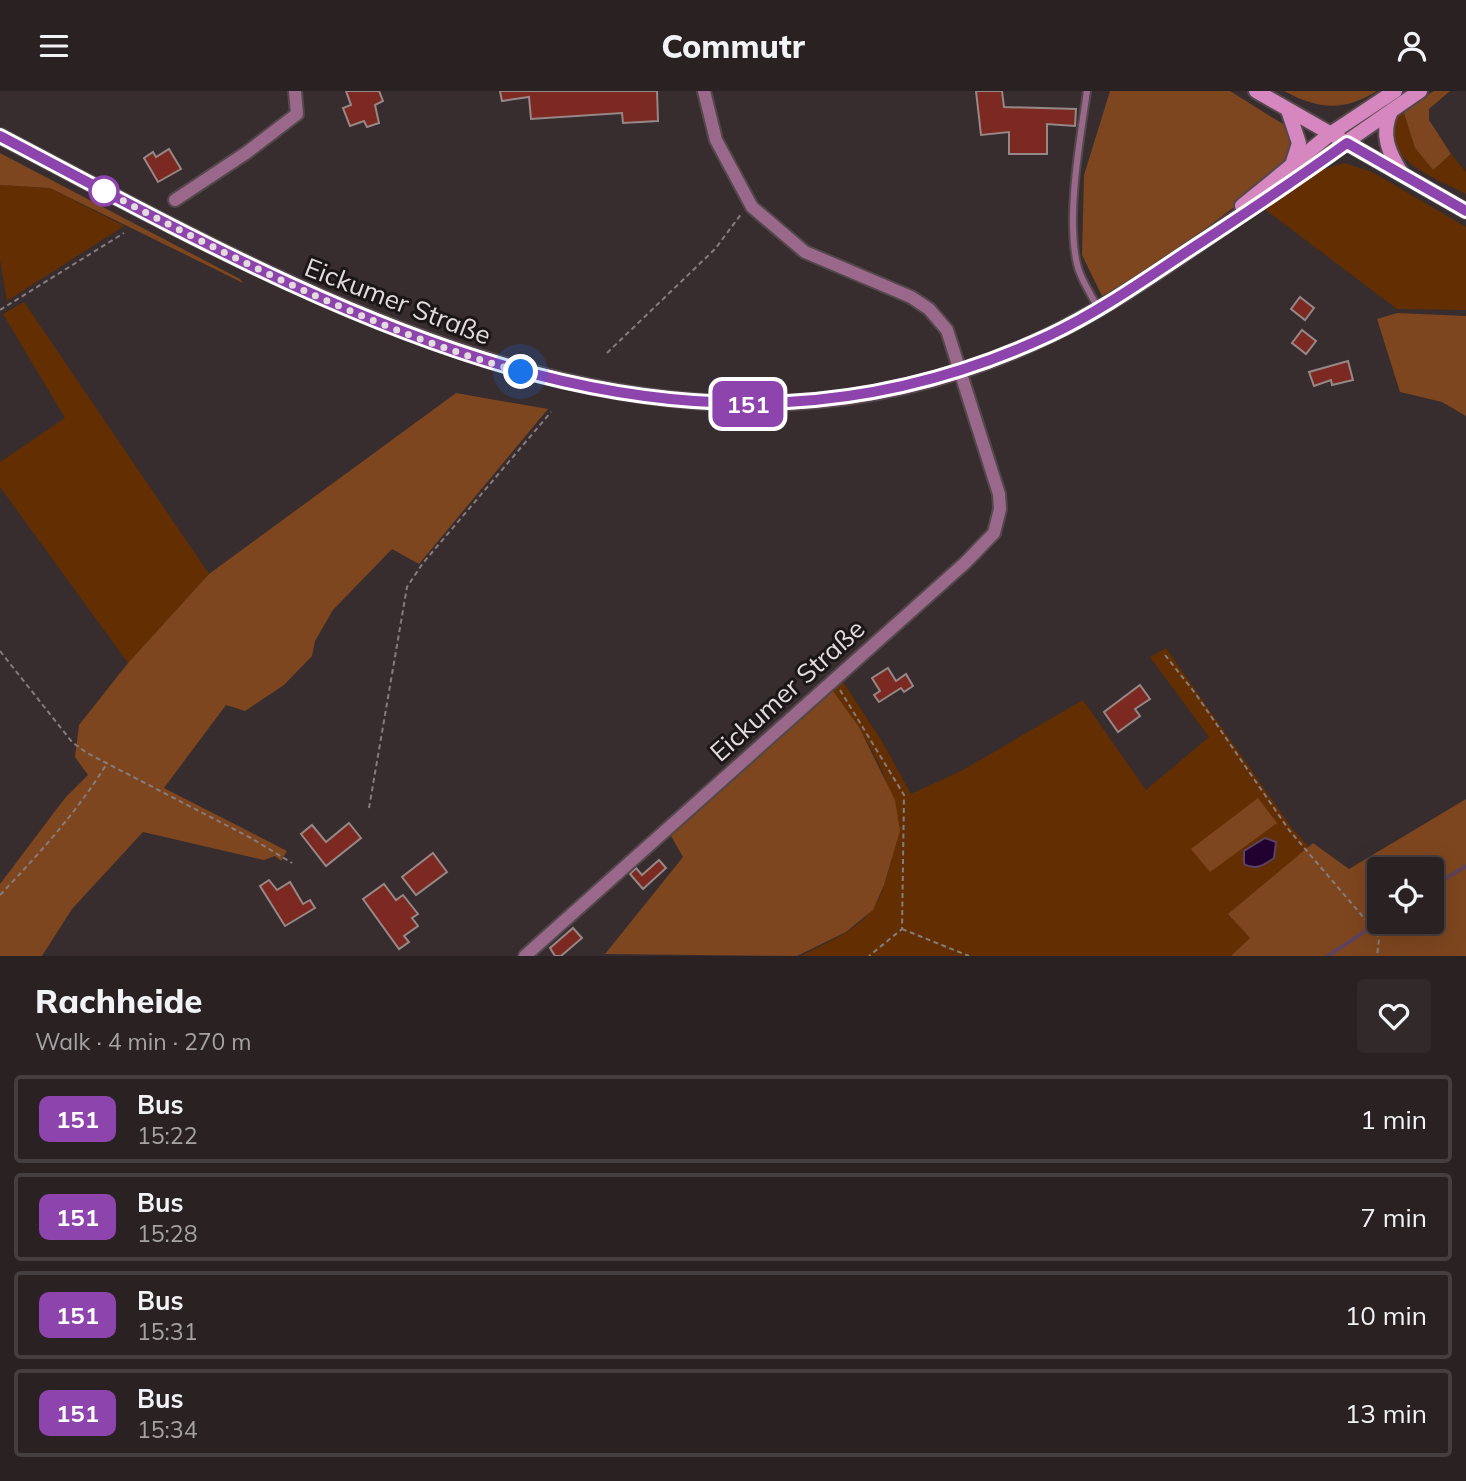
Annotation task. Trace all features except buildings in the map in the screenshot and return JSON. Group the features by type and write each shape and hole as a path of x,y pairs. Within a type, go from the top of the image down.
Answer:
{"main road":[{"path":"1256,91 1466,211"},
{"path":"1190,250 1292,163 1395,91"},
{"path":"1190,250 1420,91"},
{"path":"1288,110 1299,143 1292,163"},
{"path":"1392,110 1385,130 1387,143 1403,175"},
{"name":"Eickumer Straße","path":"0,136 301,290 418,339 542,378 669,400 733,404 820,400 934,379 1050,335 1098,310 1190,250"}],"street":[{"path":"175,200 246,153 297,114 295,91"},
{"path":"704,91 716,140 754,209"},
{"name":"Eickumer Straße","path":"525,956 965,563 994,533 1000,509 999,494 947,330 929,309 889,286 805,252 754,209"}],"lane":[{"path":"1087,91 1076,193 1074,250 1078,268 1098,310"}],"path":[{"path":"607,353 715,249 741,214 754,209"},
{"path":"0,310 124,233"},
{"path":"369,807 407,587 424,563 551,412"},
{"path":"0,651 72,742 107,764 241,833 292,863"},
{"path":"1165,655 1195,692 1279,816 1376,932 1380,939 1377,956"},
{"path":"834,680 859,716 904,795 902,929 869,956"},
{"path":"0,895 39,854 86,797 107,764"},
{"path":"902,929 969,956"}],"shaded area":[{"path":"1110,91 1230,91 1283,124 1291,146 1279,168 1233,208 1144,271 1102,296 1082,255 1084,175"},
{"path":"1284,91 1377,91 1353,102 1330,106 1308,102"},
{"path":"1434,91 1450,91 1429,109 1429,120 1451,154 1433,170 1415,148 1403,110"},
{"path":"1403,110 1415,148 1433,170 1451,154 1466,172 1466,194 1423,172 1399,152 1394,140 1394,126"},
{"path":"0,153 240,279 243,283 50,188 0,185"},
{"path":"1344,163 1372,172 1466,227 1466,310 1397,309 1263,208 1321,170"},
{"path":"0,185 50,188 124,226 7,301 0,260"},
{"path":"24,302 209,574 128,663 0,487 0,462 65,418 3,314"},
{"path":"1397,313 1466,316 1466,416 1442,402 1400,392 1377,319"},
{"path":"456,393 548,409 419,564 392,549 333,610 315,641 312,656 284,685 245,711 226,705 164,788 287,851 281,861 275,856 264,860 143,832 72,909 42,956 0,956 0,884 65,798 88,775 75,757 79,725 128,663 209,574"},
{"path":"1166,648 1292,828 1309,847 1228,914 1250,938 1231,956 801,956 848,931 872,910 883,889 894,849 892,800 885,777 875,755 833,691 843,682 883,743 911,794 963,770 1083,700 1146,790 1209,737 1150,657"},
{"path":"833,691 859,727 895,800 900,831 884,885 873,910 846,932 797,956 605,954 683,857 671,836"},
{"path":"1258,798 1277,823 1210,872 1191,849"},
{"path":"1466,799 1466,956 1231,956 1250,938 1228,914 1313,843 1349,869 1367,858 1367,934 1444,934 1444,857 1369,857"},
{"path":"1265,838 1276,842 1274,858 1256,867 1244,864 1244,851"}],"waterway":[{"path":"1444,880 1466,866"},
{"path":"1328,956 1367,930"}],"bus line":[{"name":"151","path":"0,136 261,271 418,339 542,378 605,391 669,400 733,404 820,400 904,386 934,379 1011,352 1098,310 1347,143 1466,211"}],"route":[{"path":"104,191 97,187 261,271 358,315 438,346 521,372"}]}
